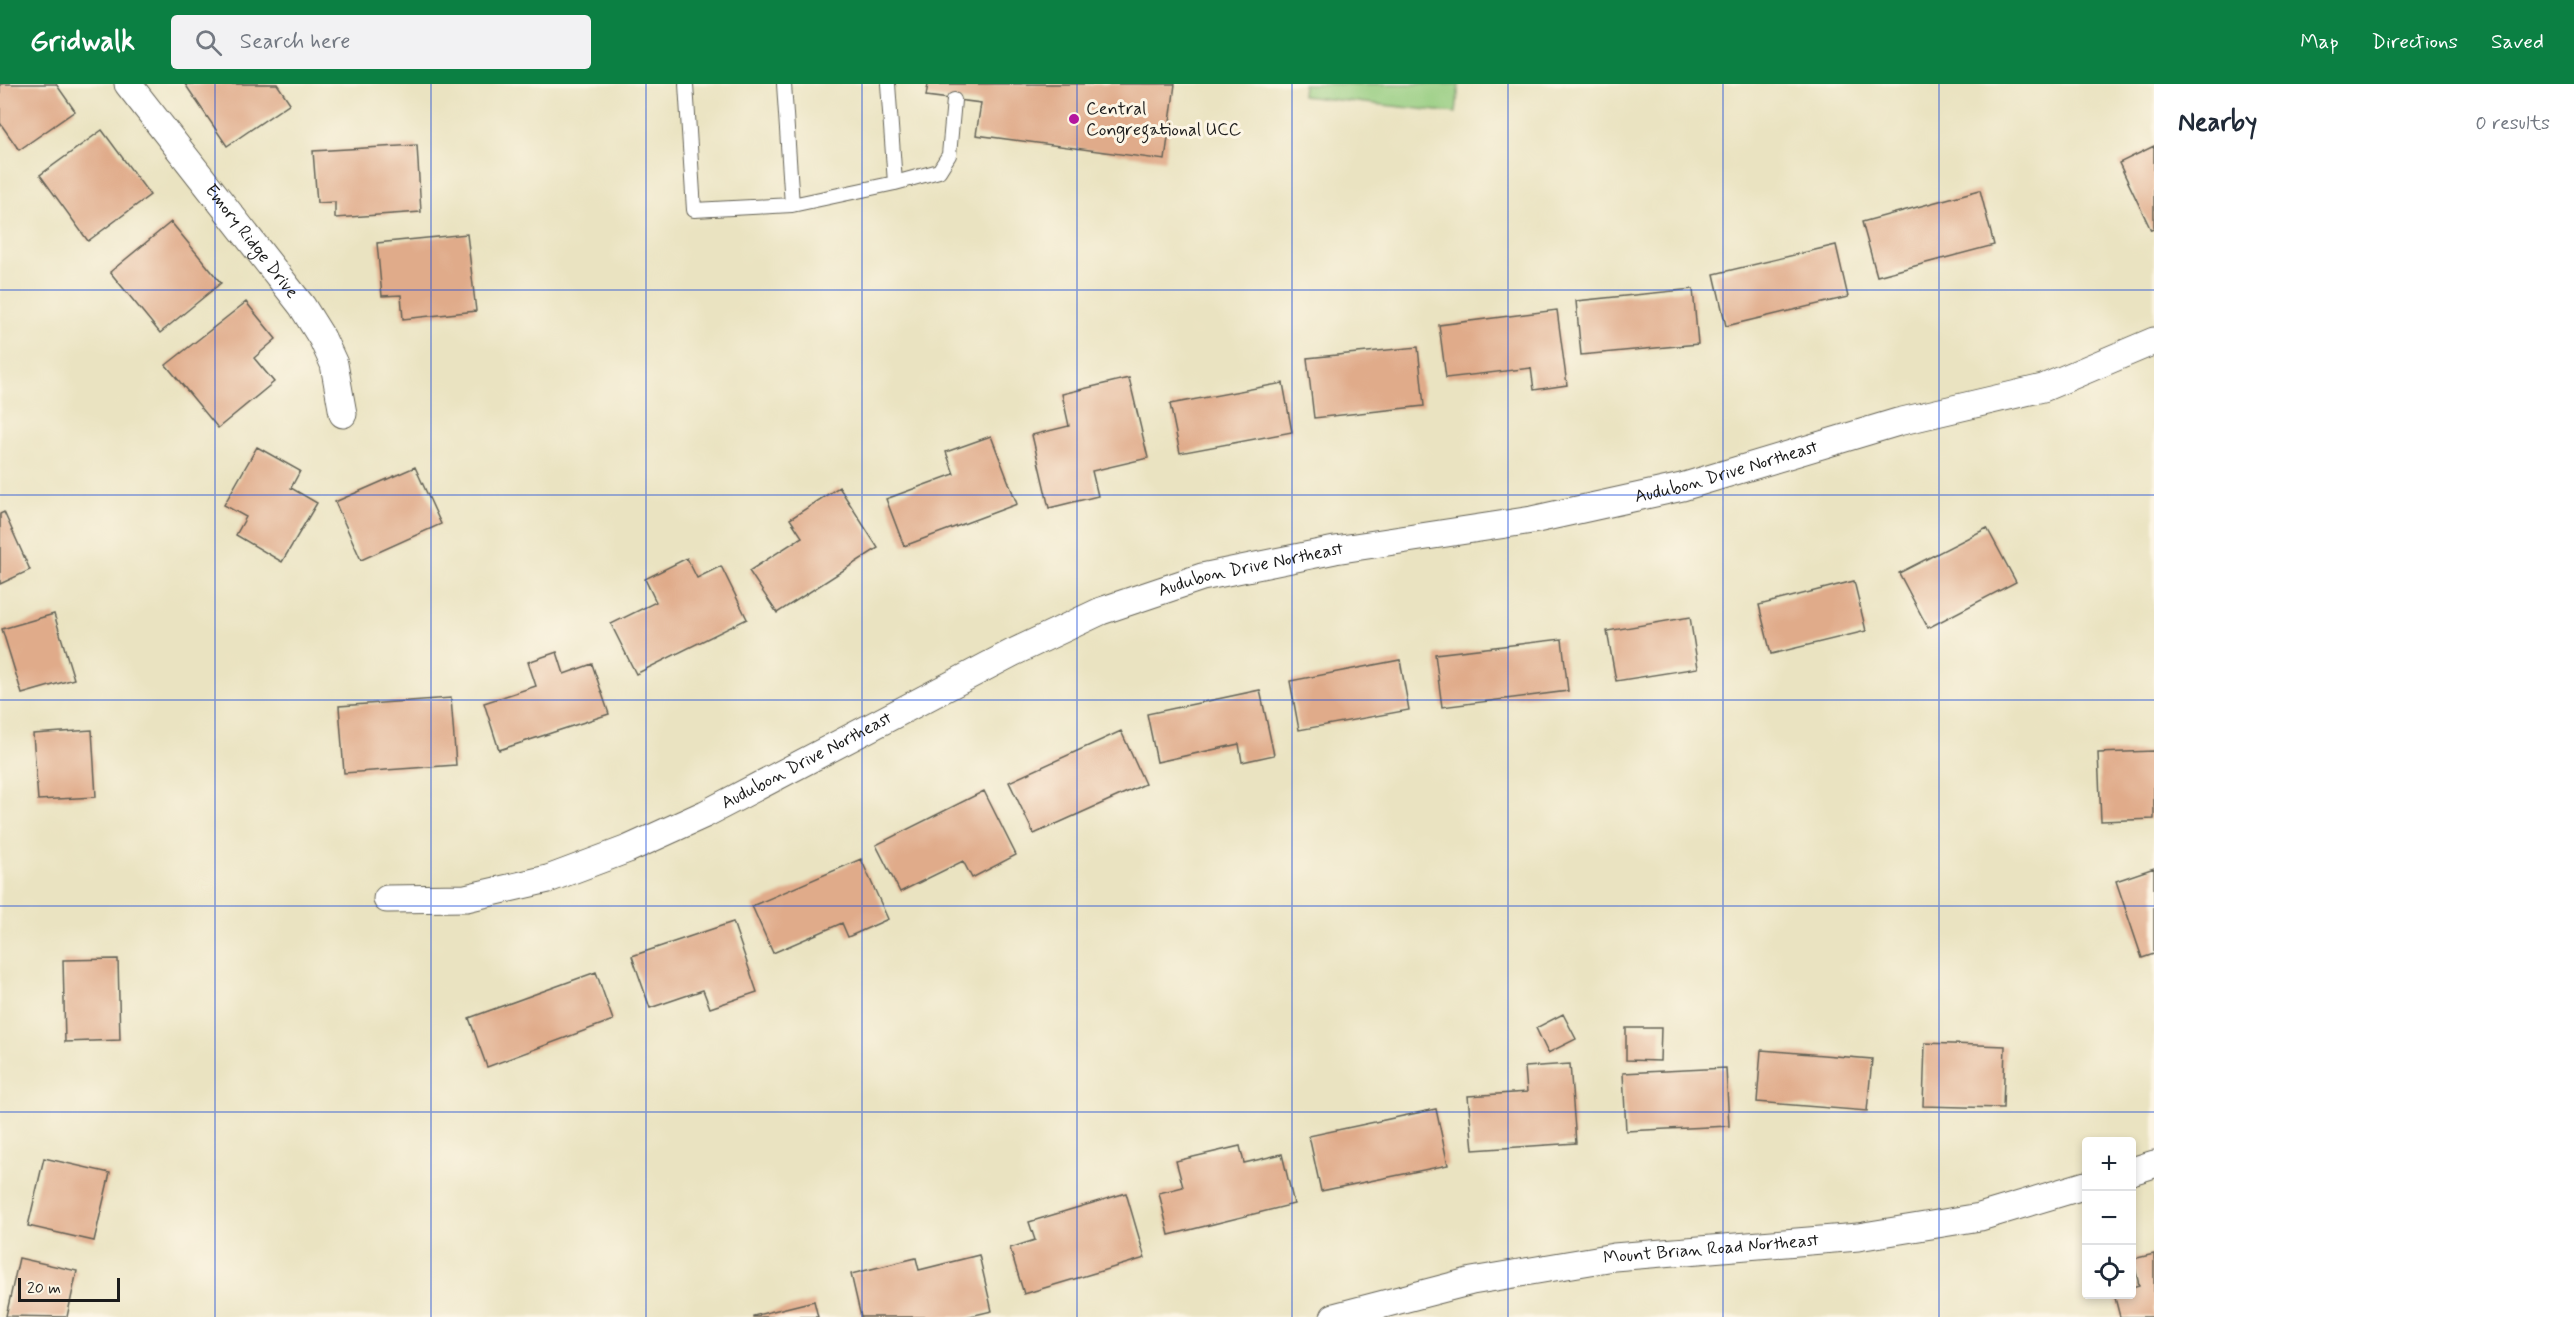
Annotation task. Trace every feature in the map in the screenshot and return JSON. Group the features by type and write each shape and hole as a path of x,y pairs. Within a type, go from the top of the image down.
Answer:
{"street":[{"name":"Emory Ridge Drive","path":"128,84 302,306 322,338 334,364 343,414"},
{"name":"Audubon Drive Northeast","path":"387,899 466,898 548,879 628,849 705,814 1012,653 1101,611 1202,577 1335,550 1532,520 1682,487 1898,422 2043,388 2154,341"},
{"path":"2136,1170 2154,1164"},
{"name":"Mount Brian Road Northeast","path":"1334,1317 1472,1281 1614,1257 1858,1237 1980,1217 2082,1186"}],"lane":[{"path":"686,84 694,210 792,205 939,171 949,155 954,100"},
{"path":"784,84 792,205"},
{"path":"888,84 895,183"}],"green space":[{"path":"1303,84 1459,84 1456,113 1302,96"}],"building":[{"path":"0,84 56,84 75,111 19,150 0,123"},
{"path":"185,84 277,84 290,103 227,146"},
{"name":"Central Congregational UCC","path":"928,84 1175,84 1165,160 976,135 981,103 926,96"},
{"path":"102,130 150,195 88,241 40,175"},
{"path":"417,145 421,212 335,218 335,202 317,203 313,151"},
{"path":"2154,146 2154,229 2151,230 2119,163"},
{"path":"1980,190 1994,245 1877,276 1862,222"},
{"path":"171,222 221,283 160,333 110,272"},
{"path":"467,234 476,311 403,319 401,295 382,296 377,243"},
{"path":"1836,245 1848,297 1726,326 1714,274"},
{"path":"1693,289 1698,344 1581,355 1576,301"},
{"path":"246,302 276,339 254,358 274,382 218,428 166,365"},
{"path":"1557,310 1567,385 1534,390 1531,368 1446,378 1439,325"},
{"path":"1418,347 1424,406 1314,418 1307,358"},
{"path":"1129,378 1148,458 1092,471 1098,496 1049,508 1032,435 1069,426 1062,394"},
{"path":"1283,383 1292,432 1180,453 1170,404"},
{"path":"991,436 1017,504 904,546 886,499 954,474 946,452"},
{"path":"257,447 300,471 291,488 317,503 282,562 236,535 246,517 224,505"},
{"path":"415,467 441,524 361,560 335,502"},
{"path":"839,487 878,548 777,613 749,571 802,537 790,519"},
{"path":"4,512 30,570 0,584 0,514"},
{"path":"1987,528 2016,582 1928,628 1899,573"},
{"path":"687,558 697,578 721,566 747,619 636,674 611,624 656,602 645,579"},
{"path":"1854,581 1866,631 1771,654 1759,605"},
{"path":"54,614 74,679 22,694 2,629"},
{"path":"1690,617 1698,668 1616,681 1607,631"},
{"path":"1562,639 1568,691 1442,707 1435,654"},
{"path":"557,652 564,674 592,664 609,714 499,750 484,703 536,686 528,662"},
{"path":"1400,660 1409,710 1299,730 1290,681"},
{"path":"1260,690 1274,755 1242,762 1239,744 1157,762 1147,714"},
{"path":"451,698 456,765 344,773 339,706"},
{"path":"92,730 96,797 38,800 33,734"},
{"path":"1121,731 1145,784 1034,834 1009,782"},
{"path":"2154,751 2154,819 2101,821 2098,753"},
{"path":"984,791 1016,855 972,878 963,861 900,892 876,845"},
{"path":"861,859 888,919 848,937 842,923 773,953 752,906"},
{"path":"2154,868 2154,954 2142,958 2116,881"},
{"path":"733,922 757,992 710,1008 703,990 650,1008 632,956"},
{"path":"118,959 120,1040 65,1042 63,960"},
{"path":"596,972 613,1020 487,1067 469,1018"},
{"path":"1563,1014 1576,1039 1548,1053 1536,1028"},
{"path":"1626,1028 1661,1028 1660,1061 1626,1060"},
{"path":"1925,1043 2005,1046 2003,1108 1923,1106"},
{"path":"1761,1050 1872,1059 1867,1111 1757,1102"},
{"path":"1570,1064 1576,1143 1473,1150 1468,1096 1527,1092 1525,1067"},
{"path":"1726,1068 1729,1126 1626,1131 1623,1073"},
{"path":"1436,1109 1448,1165 1321,1191 1309,1136"},
{"path":"1240,1146 1244,1163 1282,1154 1294,1204 1169,1235 1159,1193 1183,1187 1176,1161"},
{"path":"44,1158 110,1173 94,1241 28,1226"},
{"path":"1126,1193 1145,1258 1024,1294 1010,1248 1035,1240 1029,1222"},
{"path":"2154,1254 2154,1317 2120,1317 2115,1299 2136,1299 2136,1286 2139,1285 2136,1258"},
{"path":"979,1255 992,1311 966,1317 861,1317 851,1274 916,1258 919,1270"},
{"path":"19,1258 77,1271 67,1317 6,1316"},
{"path":"814,1301 818,1317 753,1317 753,1316"}],"place":[{"name":"Central Congregational UCC","path":"1074,119"}]}
